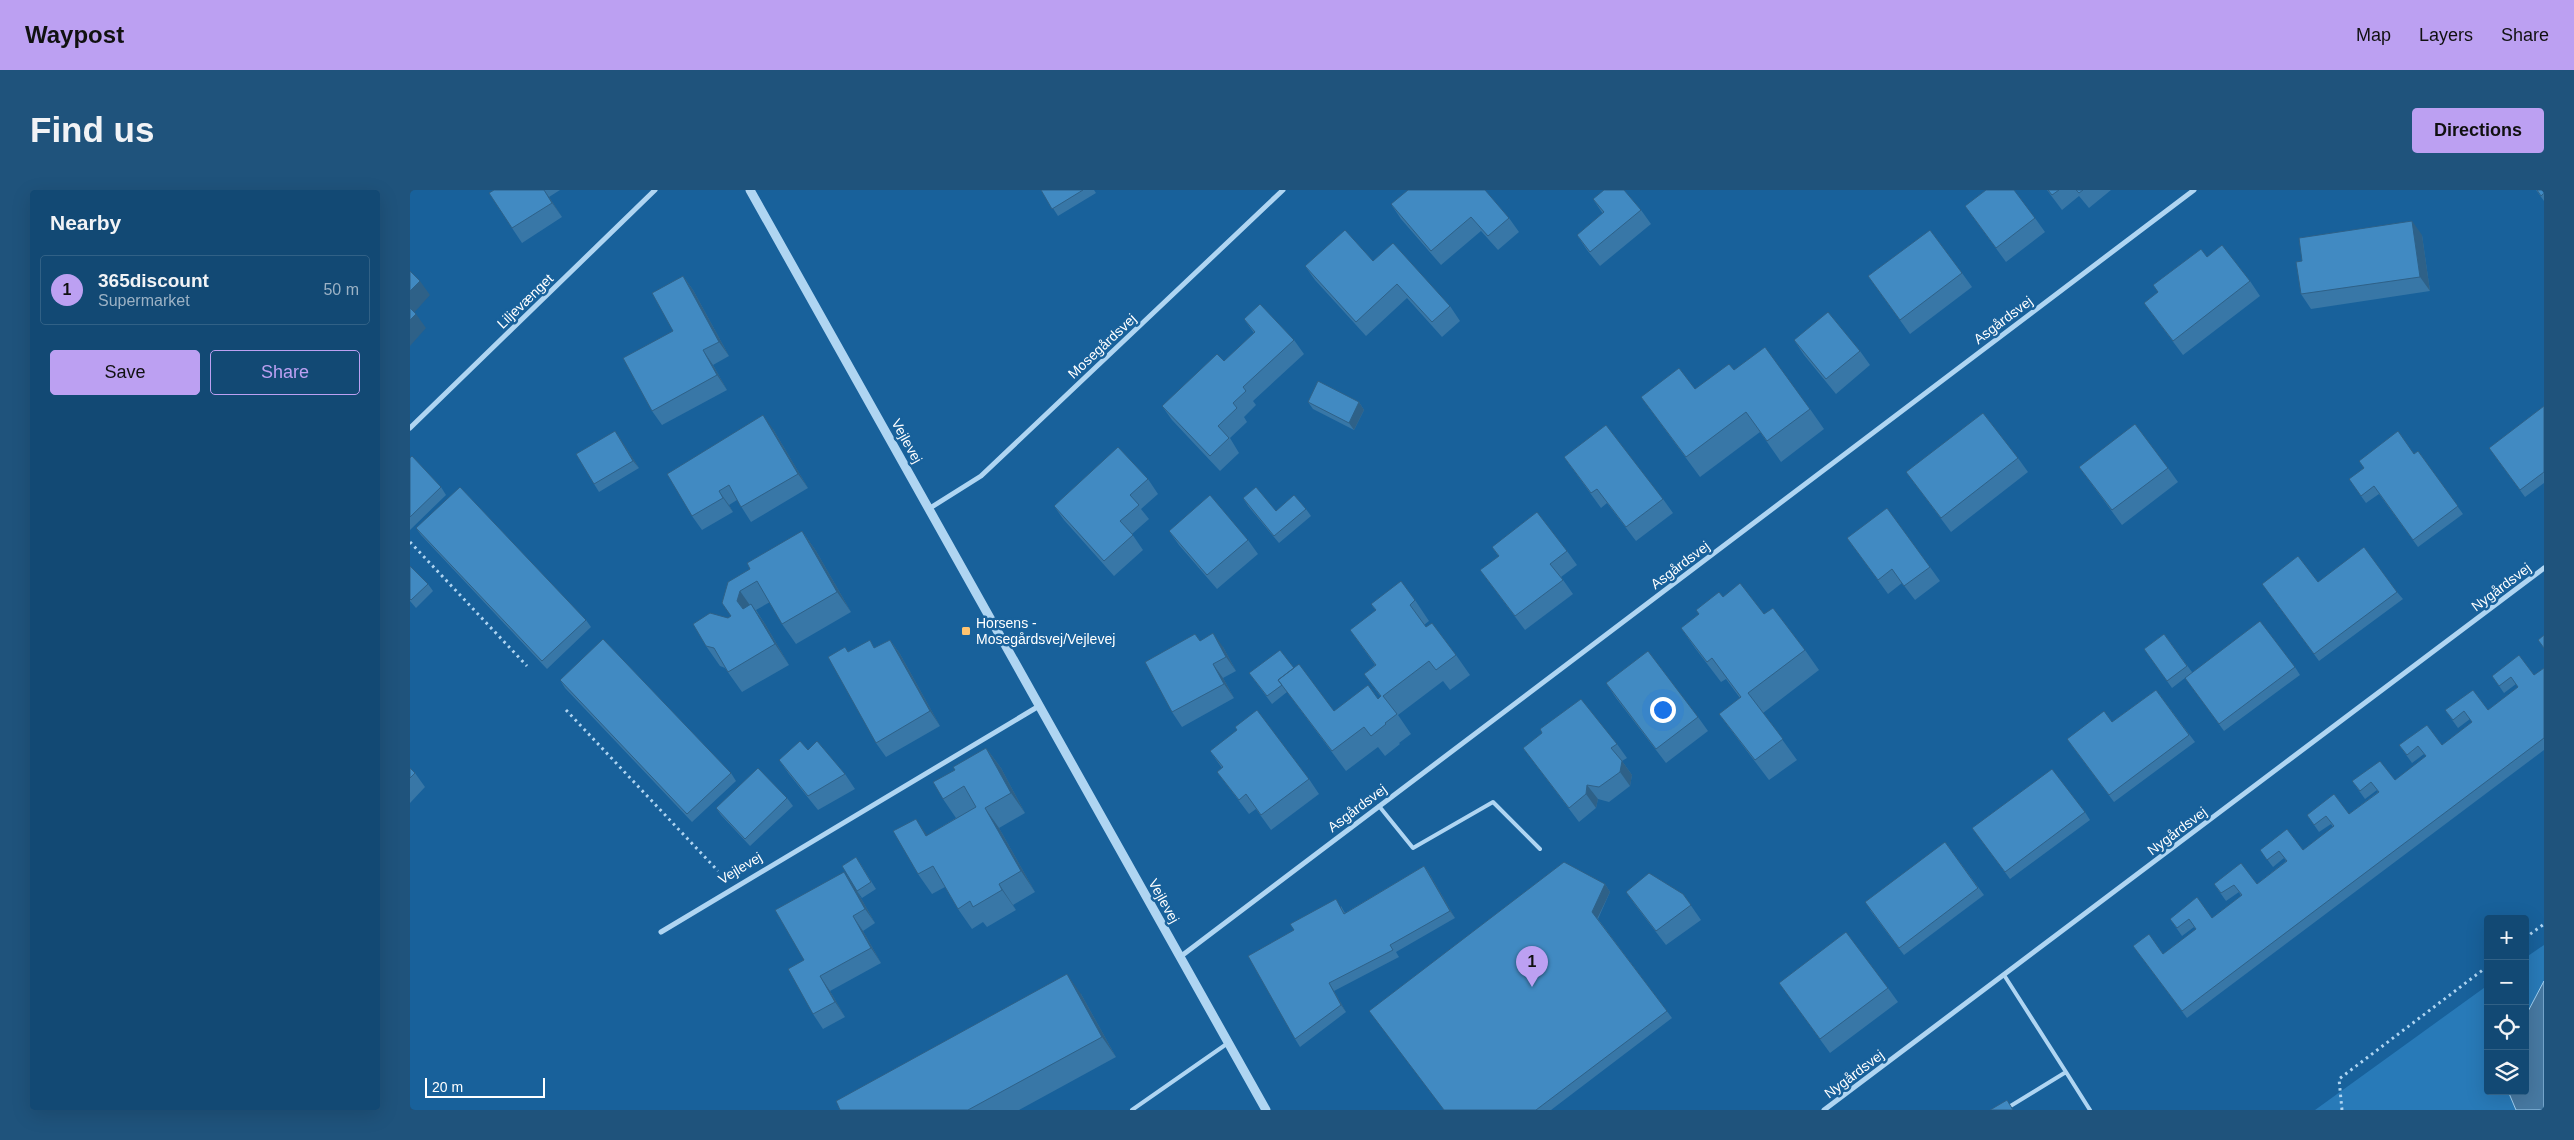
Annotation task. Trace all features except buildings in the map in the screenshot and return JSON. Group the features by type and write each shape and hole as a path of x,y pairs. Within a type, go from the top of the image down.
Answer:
{"street":[{"name":"Liljevænget","path":"410,428 655,190"},
{"name":"Vejlevej","path":"750,190 1266,1110"},
{"name":"Mosegårdsvej","path":"930,508 981,476 1283,190"},
{"name":"Asgårdsvej","path":"1180,957 2194,190"},
{"name":"Nygårdsvej","path":"1824,1110 2544,568"},
{"name":"Vejlevej","path":"661,932 1040,705"}],"lane":[{"path":"1379,806 1413,848 1493,802 1540,849"},
{"path":"2004,975 2090,1110"},
{"path":"1132,1110 1228,1043"},
{"path":"2004,1110 2066,1072"}],"path":[{"path":"410,542 527,666"},
{"path":"566,710 734,888"},
{"path":"2529,935 2544,924"},
{"path":"2342,1110 2338,1079 2484,969"}],"shaded area":[{"path":"2544,945 2544,981 2529,1009 2529,960 2529,955"},
{"path":"2544,981 2544,1110 2516,1110 2510,1095 2529,1095 2529,1009"},
{"path":"2484,988 2484,1095 2510,1095 2516,1110 2315,1110"}],"place":[{"name":"Horsens - Mosegårdsvej/Vejlevej","path":"966,631"},
{"name":"365discount","path":"1532,987"}]}
